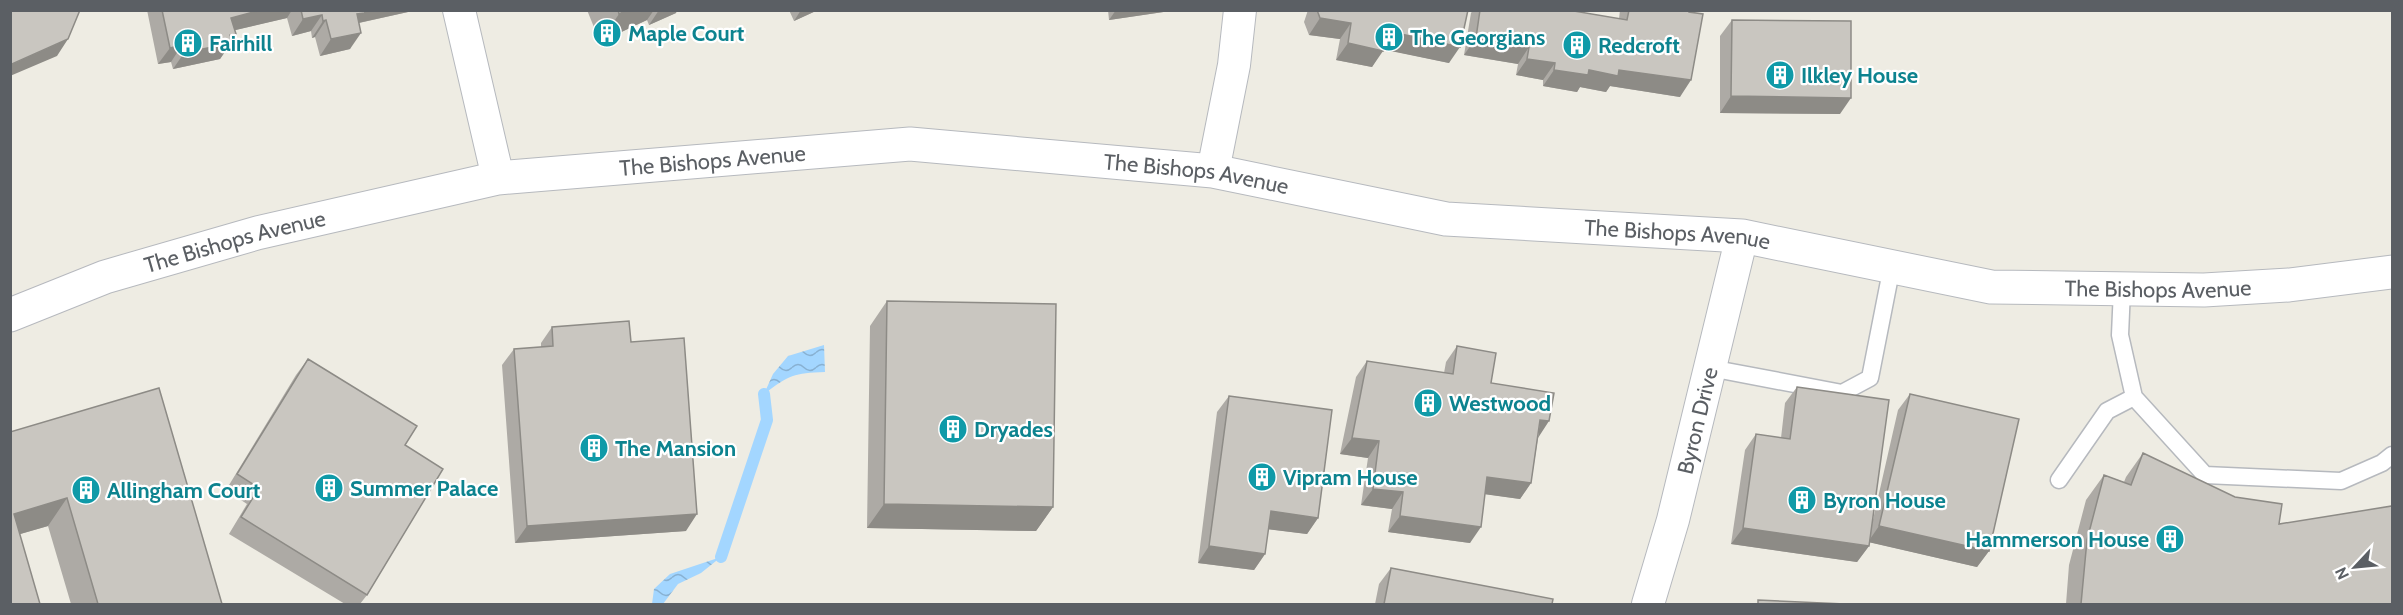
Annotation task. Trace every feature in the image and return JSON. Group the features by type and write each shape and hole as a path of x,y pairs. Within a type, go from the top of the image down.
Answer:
{"street":[{"path":"459,10 498,178"},
{"path":"1213,171 1234,65 1240,10"},
{"name":"The Bishops Avenue","path":"10,315 105,277 256,233 498,178 910,144 1213,171 1446,219 1743,236 1991,287 2204,290 2289,285 2392,272"},
{"name":"Byron Drive","path":"1648,604 1673,520 1743,236"}],"lane":[{"path":"1710,368 1842,393 1870,378 1892,266"},
{"path":"2122,289 2120,335 2134,397 2205,475 2341,481 2382,463 2392,455"},
{"path":"2059,480 2107,411 2134,397"}],"water":[{"path":"824,345 825,372 792,376 764,394 773,374 788,356"},
{"path":"721,557 701,573 678,584 663,604 652,604 654,589 670,574"}],"building":[{"path":"10,10 80,10 68,39 12,64 10,63"},
{"path":"162,10 261,10 231,18 236,34 230,35 231,43 184,53 182,45 170,48"},
{"path":"301,10 364,10 365,13 357,14 361,33 331,39 326,20 323,21 322,15 303,19"},
{"path":"1317,10 1468,10 1460,47 1387,31 1383,51 1348,43 1351,23 1320,18"},
{"name":"Redcroft","path":"1480,10 1568,10 1627,20 1629,10 1689,10 1689,12 1703,14 1691,80 1619,70 1618,76 1589,70 1588,75 1554,70 1555,63 1527,59 1529,47 1476,38"},
{"name":"Ilkley House","path":"1732,20 1851,21 1851,98 1731,96"},
{"name":"Dryades","path":"887,301 1056,304 1053,507 884,504"},
{"name":"The Mansion","path":"629,321 631,342 684,338 697,514 527,526 514,349 553,346 552,327"},
{"path":"1457,346 1496,353 1491,383 1554,393 1549,421 1540,420 1531,483 1487,477 1481,527 1400,516 1403,492 1373,489 1379,441 1352,438 1367,361 1453,374"},
{"name":"Summer Palace","path":"308,359 417,426 405,445 443,469 367,595 241,517 259,488 237,474"},
{"name":"Byron House","path":"1797,387 1889,400 1869,546 1743,528 1756,434 1790,439"},
{"name":"Allingham Court","path":"159,388 222,604 98,604 67,498 14,514 40,604 10,604 10,432"},
{"path":"1910,394 2019,419 1989,551 1879,526"},
{"name":"Vipram House","path":"1229,396 1332,410 1318,518 1271,511 1265,554 1209,546"},
{"name":"Hammerson House","path":"2143,453 2235,497 2282,504 2279,524 2392,506 2392,604 2081,604 2087,540 2104,475 2131,485"},
{"path":"1391,568 1553,599 1552,604 1384,604"},
{"path":"1758,600 1845,604 1758,604"}],"waterway":[{"path":"721,557 767,420 764,394"}],"place":[{"name":"Maple Court","path":"607,33"},
{"name":"The Georgians","path":"1389,37"},
{"name":"Fairhill","path":"188,43"},
{"name":"Redcroft","path":"1577,45"},
{"name":"Ilkley House","path":"1780,75"},
{"name":"Westwood","path":"1428,403"},
{"name":"Dryades","path":"953,429"},
{"name":"The Mansion","path":"594,448"},
{"name":"Vipram House","path":"1262,477"},
{"name":"Summer Palace","path":"329,488"},
{"name":"Allingham Court","path":"86,490"},
{"name":"Byron House","path":"1802,500"},
{"name":"Hammerson House","path":"2170,539"}]}
